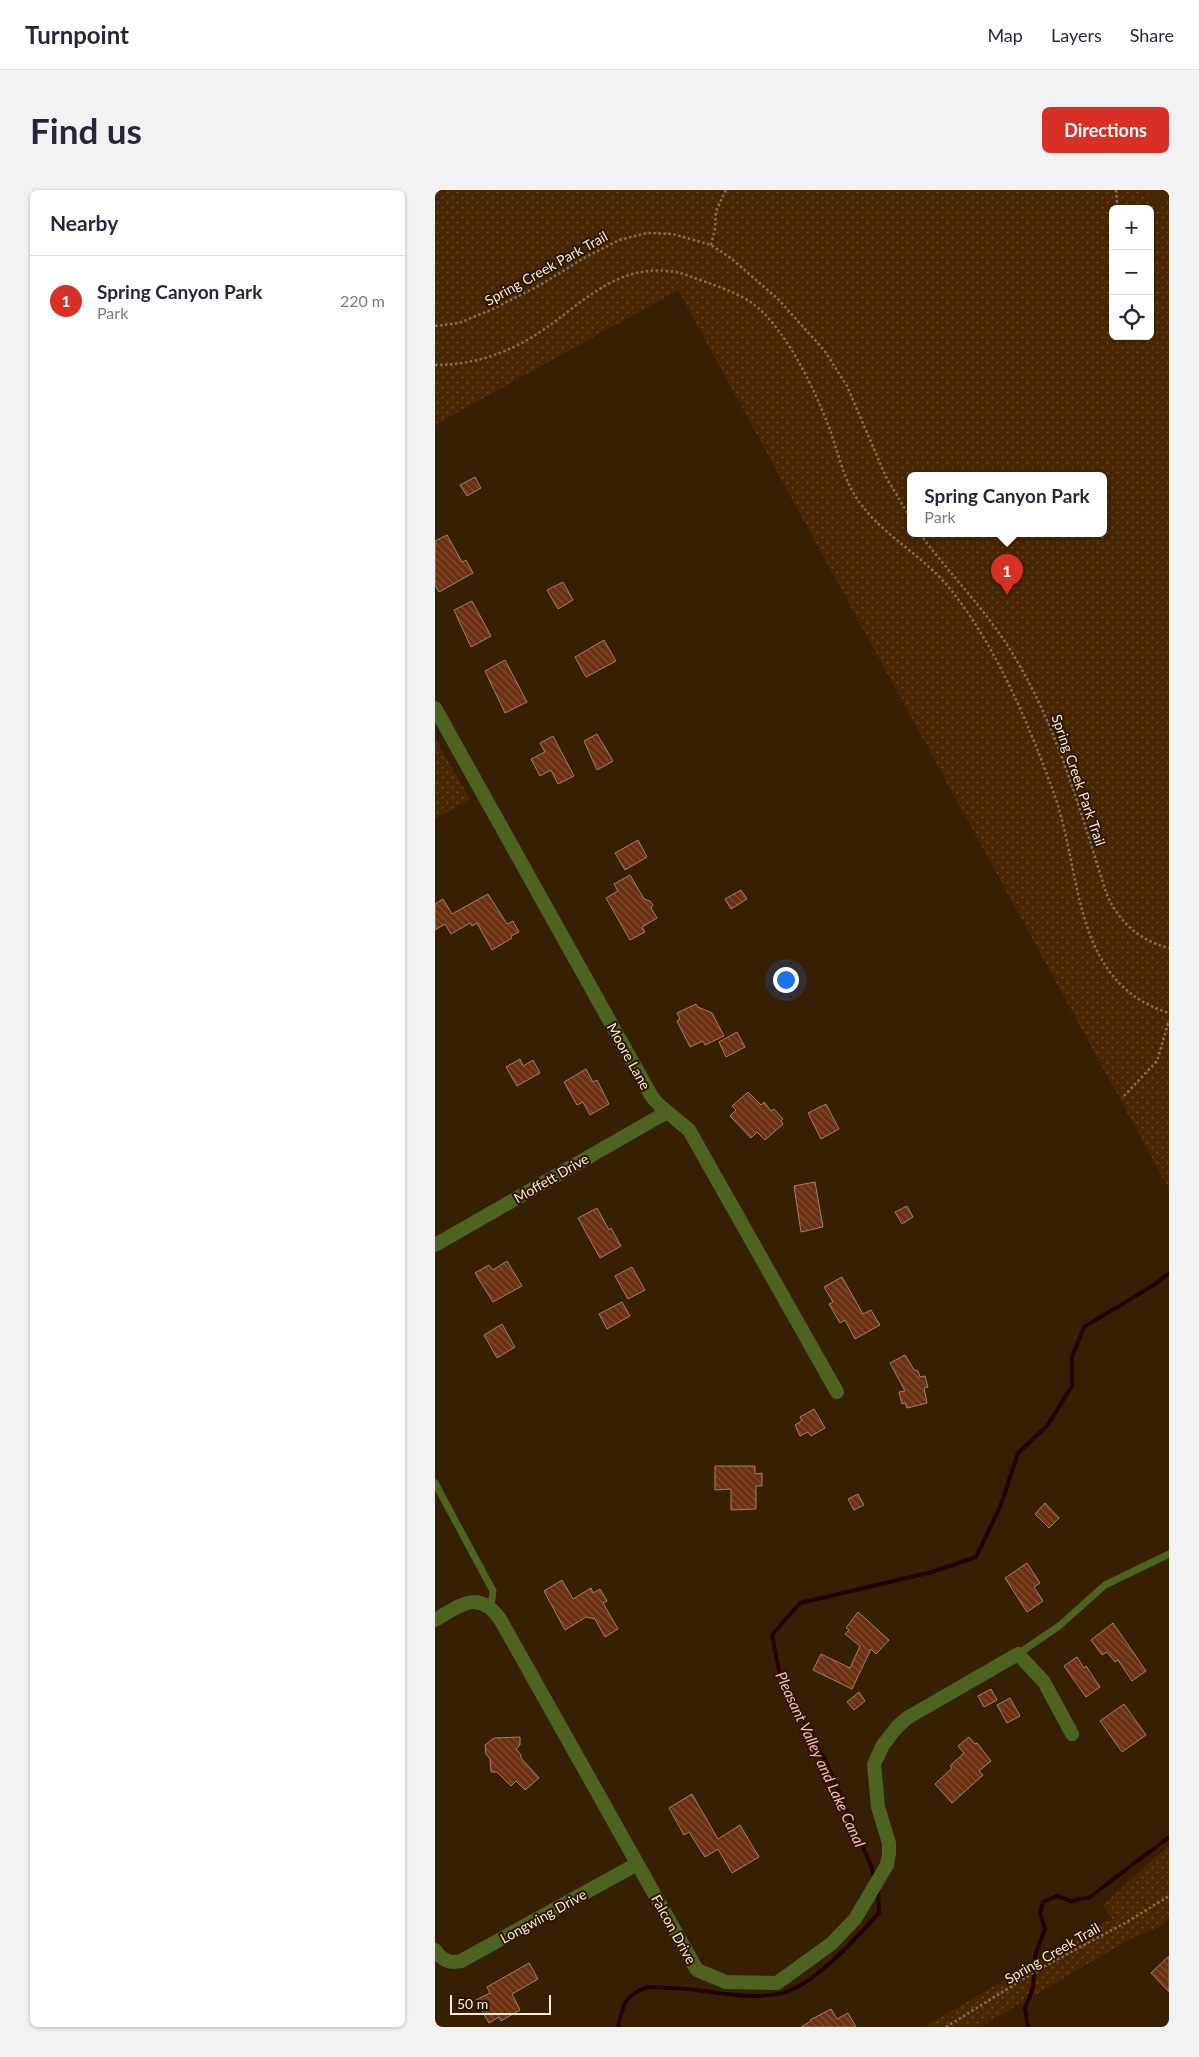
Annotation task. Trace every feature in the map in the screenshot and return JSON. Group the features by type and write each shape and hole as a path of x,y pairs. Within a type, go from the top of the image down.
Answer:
{"street":[{"name":"Moore Lane","path":"435,708 652,1097 689,1130 837,1392"},
{"name":"Moffett Drive","path":"435,1245 667,1112"},
{"path":"435,1620 466,1604 480,1601 491,1606"},
{"name":"Falcon Drive","path":"491,1606 500,1618 697,1970 726,1982 777,1983 831,1944 855,1919 887,1865 889,1843 878,1807 874,1764 883,1745 907,1718 1018,1654"},
{"path":"1018,1654 1044,1682 1072,1734"},
{"name":"Longwing Drive","path":"435,1950 447,1962 461,1961 637,1864"}],"lane":[{"path":"435,1483 493,1592 491,1606"},
{"path":"1018,1654 1059,1626 1105,1586 1169,1554"}],"path":[{"path":"711,245 715,229 716,211 726,190"},
{"path":"1116,190 1117,203"},
{"name":"Spring Creek Park Trail","path":"435,326 459,323 493,309 564,272 584,258 619,240 647,233 673,234 711,245 732,259 778,299 824,350 847,386 886,477 907,513"},
{"path":"435,365 470,362 512,348 537,334 599,288 621,278 652,270 680,273 722,288 750,302 764,313 784,339 816,398 854,494 874,520 934,571 945,583 967,612 998,664 1054,793 1064,824 1086,924 1101,961 1122,987 1146,1004 1169,1013"},
{"name":"Spring Creek Park Trail","path":"922,537 995,626 1034,690 1065,762 1107,895 1113,906 1122,921 1136,933 1148,941 1169,948"},
{"path":"1124,1096 1157,1061 1169,1020"},
{"name":"Spring Creek Trail","path":"946,2027 1041,1968 1127,1922 1169,1896"}],"shaded area":[{"path":"435,190 1169,190 1169,1189 678,290 435,425"},
{"path":"1146,190 1169,190 1169,199 1156,207"},
{"path":"435,738 470,799 435,819"},
{"path":"1169,1845 1169,1918 1162,1925 1130,1939 980,2027 924,2027 1105,1921 1113,1920 1103,1905"}],"building":[{"path":"475,477 481,488 467,496 460,485"},
{"path":"447,535 462,562 466,560 473,573 439,592 435,585 435,541"},
{"path":"563,582 573,600 558,609 547,590"},
{"path":"472,601 491,636 471,647 454,610"},
{"path":"604,640 616,661 586,677 575,657"},
{"path":"505,660 527,702 505,713 485,671"},
{"path":"597,734 613,761 597,770 584,741"},
{"path":"553,736 574,776 558,784 551,770 540,776 531,759 545,752 540,743"},
{"path":"638,840 647,857 625,870 615,853"},
{"path":"630,875 644,899 650,901 653,905 651,908 657,918 642,927 645,932 630,940 606,898 618,891 614,884"},
{"path":"741,890 747,899 731,909 725,899"},
{"path":"488,894 507,924 513,921 519,932 511,936 512,938 492,950 477,923 472,926 470,923 451,934 445,924 435,930 435,904 443,899 452,914"},
{"path":"696,1004 698,1007 712,1013 724,1036 705,1045 703,1041 690,1047 677,1021 680,1019 677,1013"},
{"path":"737,1032 745,1047 726,1057 719,1042"},
{"path":"520,1059 523,1066 533,1060 540,1073 517,1086 506,1067"},
{"path":"586,1069 593,1082 597,1080 609,1104 590,1115 583,1102 577,1105 564,1082"},
{"path":"748,1092 761,1105 764,1102 771,1111 774,1109 783,1119 781,1121 783,1124 765,1140 757,1132 751,1138 730,1116 736,1110 732,1106"},
{"path":"826,1104 839,1129 821,1139 808,1113"},
{"path":"815,1182 823,1227 801,1232 794,1186"},
{"path":"907,1206 913,1217 902,1224 895,1212"},
{"path":"597,1208 609,1230 611,1228 621,1246 600,1258 578,1218"},
{"path":"507,1261 522,1286 493,1302 475,1273 489,1265 493,1270"},
{"path":"632,1267 645,1290 628,1299 615,1276"},
{"path":"842,1277 863,1314 871,1310 880,1325 855,1339 845,1320 840,1323 829,1304 833,1302 824,1287"},
{"path":"622,1302 630,1316 607,1329 599,1314"},
{"path":"502,1324 515,1347 497,1358 484,1335"},
{"path":"905,1355 914,1370 918,1371 920,1377 925,1376 928,1387 924,1388 927,1403 907,1408 905,1403 902,1404 899,1392 905,1391 890,1363"},
{"path":"814,1409 825,1428 811,1436 808,1432 800,1436 795,1425 802,1421 800,1417"},
{"path":"715,1466 755,1466 755,1474 762,1473 762,1486 756,1486 756,1509 731,1510 731,1489 715,1490"},
{"path":"858,1494 864,1505 854,1510 848,1499"},
{"path":"1045,1503 1059,1518 1049,1528 1035,1514"},
{"path":"1027,1563 1040,1583 1034,1587 1043,1601 1027,1612 1005,1578"},
{"path":"562,1580 573,1599 591,1588 593,1593 600,1589 607,1601 603,1603 618,1629 605,1637 595,1619 586,1617 565,1630 544,1591"},
{"path":"858,1612 889,1640 876,1654 871,1649 852,1689 813,1670 821,1654 850,1668 860,1646 845,1634 849,1630 846,1628"},
{"path":"1113,1623 1146,1671 1132,1681 1118,1660 1115,1662 1107,1652 1102,1655 1091,1640"},
{"path":"1077,1657 1084,1668 1086,1666 1100,1687 1086,1697 1064,1666"},
{"path":"991,1689 997,1700 984,1707 978,1696"},
{"path":"859,1692 865,1701 854,1710 847,1702"},
{"path":"1010,1698 1020,1716 1007,1723 997,1705"},
{"path":"1124,1704 1146,1735 1122,1752 1100,1721"},
{"path":"520,1737 520,1745 516,1749 521,1758 539,1778 525,1790 516,1781 511,1786 497,1772 491,1772 490,1759 486,1754 485,1745 494,1738"},
{"path":"969,1737 975,1744 977,1743 991,1761 979,1771 983,1775 952,1803 935,1784 964,1753 958,1746"},
{"path":"692,1794 718,1839 740,1825 759,1857 732,1873 718,1849 705,1857 689,1832 684,1835 669,1808"},
{"path":"1169,1956 1169,1992 1151,1973"},
{"path":"529,1963 538,1979 512,1994 520,2010 501,2021 499,2017 489,2023 476,2000 490,1993 487,1987"},
{"path":"831,2009 837,2019 848,2013 856,2027 801,2027 810,2020"}],"waterway":[{"name":"Pleasant Valley and Lake Canal","path":"874,1878 872,1868 827,1764 780,1676 772,1635 800,1603 932,1572 976,1557 1000,1507 1018,1453 1047,1426 1072,1386 1072,1357 1084,1327 1154,1285 1169,1273"},
{"path":"1028,2027 1025,2008 1033,1988 1035,1956 1045,1929 1040,1913 1043,1902 1057,1896 1071,1901 1090,1897 1169,1837"},
{"name":"Pleasant Valley and Lake Canal","path":"618,2027 626,2001 647,1987 754,1996 782,1993 795,1988 835,1959 879,1913 878,1890"}],"place":[{"name":"Spring Canyon Park","path":"1007,595"}]}
